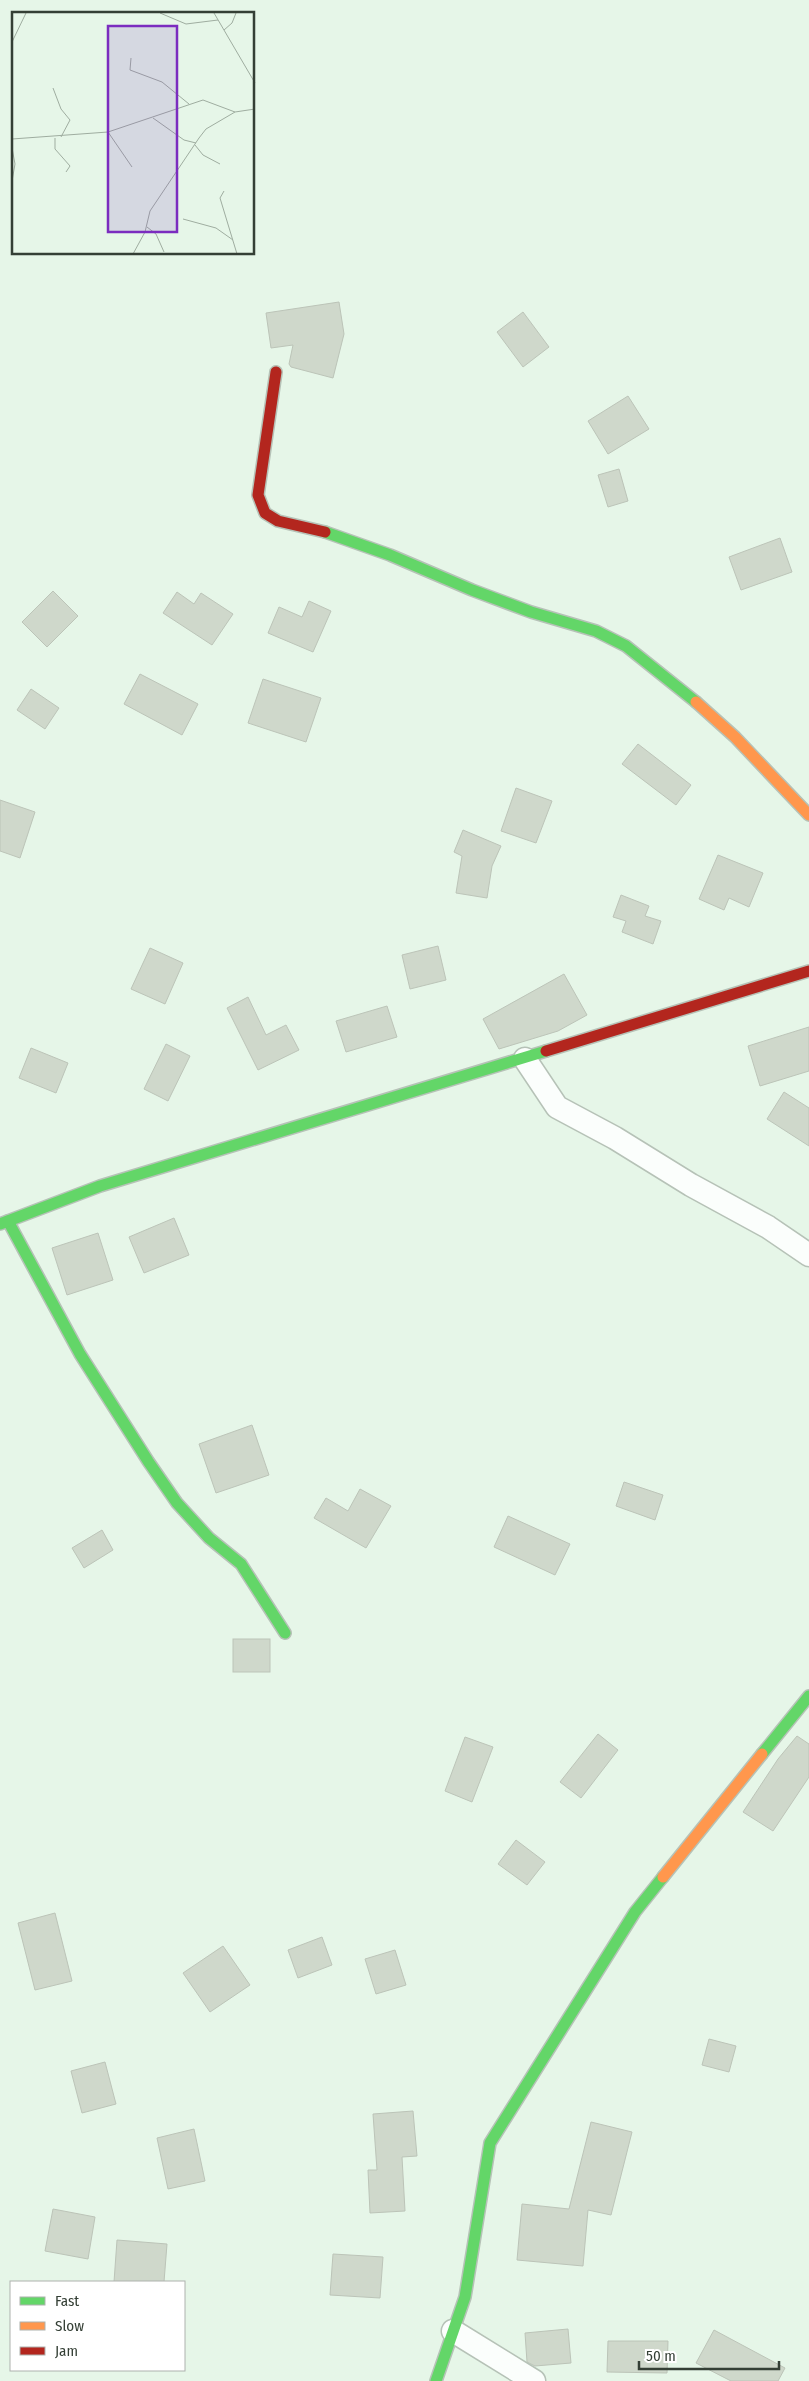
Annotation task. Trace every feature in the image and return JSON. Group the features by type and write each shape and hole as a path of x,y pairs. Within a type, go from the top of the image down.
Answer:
{"street":[{"path":"276,372 258,495 265,513 278,521 325,532 390,555 472,590 531,612 596,631 626,646 676,685 735,737 809,815"},
{"path":"285,1634 241,1564 209,1538 184,1510 148,1461 80,1354 4,1222 100,1186 525,1059 809,971"},
{"path":"525,1059 558,1107 615,1138 691,1185 768,1228 809,1256"},
{"path":"436,2381 465,2297 490,2143 635,1912 809,1696"},
{"path":"453,2331 534,2381"}],"building":[{"path":"339,302 344,334 333,378 291,367 289,364 293,345 271,348 266,313"},
{"path":"523,312 549,347 523,367 497,332"},
{"path":"628,396 649,429 608,454 588,421"},
{"path":"619,469 628,501 608,507 598,475"},
{"path":"780,538 792,572 741,590 729,557"},
{"path":"53,591 78,616 47,647 22,622"},
{"path":"177,592 194,604 201,593 233,614 212,645 163,613"},
{"path":"309,601 331,611 313,652 268,633 279,607 302,617"},
{"path":"140,674 198,704 182,735 124,704"},
{"path":"263,679 321,698 306,742 248,723"},
{"path":"31,689 59,708 45,729 17,710"},
{"path":"638,744 691,785 676,805 622,764"},
{"path":"516,788 552,801 536,843 501,831"},
{"path":"0,800 35,812 20,858 0,851"},
{"path":"463,830 501,846 492,866 487,898 456,893 462,856 454,852"},
{"path":"718,855 763,873 749,907 729,898 724,910 699,899"},
{"path":"621,895 649,906 645,916 661,921 653,944 622,932 626,921 613,917"},
{"path":"438,946 446,980 410,989 402,955"},
{"path":"150,948 183,963 165,1004 131,989"},
{"path":"564,974 587,1015 558,1031 499,1049 483,1019"},
{"path":"248,997 266,1035 286,1025 299,1050 258,1070 227,1008"},
{"path":"387,1006 397,1037 346,1052 336,1021"},
{"path":"809,1027 809,1071 760,1086 748,1046"},
{"path":"166,1044 190,1056 168,1101 144,1089"},
{"path":"31,1048 68,1063 56,1093 19,1078"},
{"path":"784,1092 809,1108 809,1146 767,1119"},
{"path":"174,1218 189,1255 144,1273 129,1237"},
{"path":"98,1233 113,1280 67,1295 52,1248"},
{"path":"252,1425 269,1475 216,1493 199,1444"},
{"path":"624,1482 663,1495 655,1520 616,1506"},
{"path":"360,1489 391,1506 366,1548 314,1518 326,1498 348,1511"},
{"path":"508,1516 570,1544 555,1575 494,1547"},
{"path":"102,1530 113,1550 84,1568 72,1548"},
{"path":"233,1639 270,1639 270,1672 233,1672"},
{"path":"598,1734 618,1750 581,1798 560,1782"},
{"path":"797,1736 809,1744 809,1777 773,1831 743,1812 778,1759"},
{"path":"465,1737 493,1747 472,1802 445,1791"},
{"path":"516,1840 545,1862 527,1885 498,1864"},
{"path":"55,1913 72,1981 35,1990 18,1923"},
{"path":"322,1937 332,1965 298,1978 288,1950"},
{"path":"223,1946 250,1985 210,2012 183,1973"},
{"path":"395,1950 406,1985 376,1994 365,1959"},
{"path":"709,2039 736,2046 729,2072 702,2065"},
{"path":"105,2062 116,2104 82,2113 71,2071"},
{"path":"413,2111 417,2156 402,2157 405,2211 370,2213 368,2170 377,2170 373,2114"},
{"path":"591,2122 632,2132 611,2215 588,2210 583,2266 517,2260 522,2204 569,2209"},
{"path":"194,2129 205,2181 168,2189 157,2138"},
{"path":"53,2209 95,2217 88,2259 45,2251"},
{"path":"117,2240 167,2244 164,2281 114,2281"},
{"path":"333,2254 383,2257 380,2298 330,2295"},
{"path":"568,2329 571,2363 535,2366 527,2362 525,2333"},
{"path":"714,2330 785,2368 778,2381 731,2381 696,2363"},
{"path":"608,2341 668,2341 667,2373 607,2372"}],"traffic: fast":[{"path":"325,532 390,555 472,590 531,612 596,631 626,646 696,702"},
{"path":"0,1224 100,1186 546,1051"},
{"path":"8,1221 80,1354 148,1461 177,1503 209,1538 241,1564 285,1633"},
{"path":"762,1754 809,1696"},
{"path":"436,2381 465,2297 490,2143 635,1912 663,1877"}],"traffic: slow":[{"path":"696,702 735,737 809,815"},
{"path":"663,1877 762,1754"}],"traffic: jam":[{"path":"276,372 258,495 265,513 278,521 325,532"},
{"path":"546,1051 809,971"}]}
